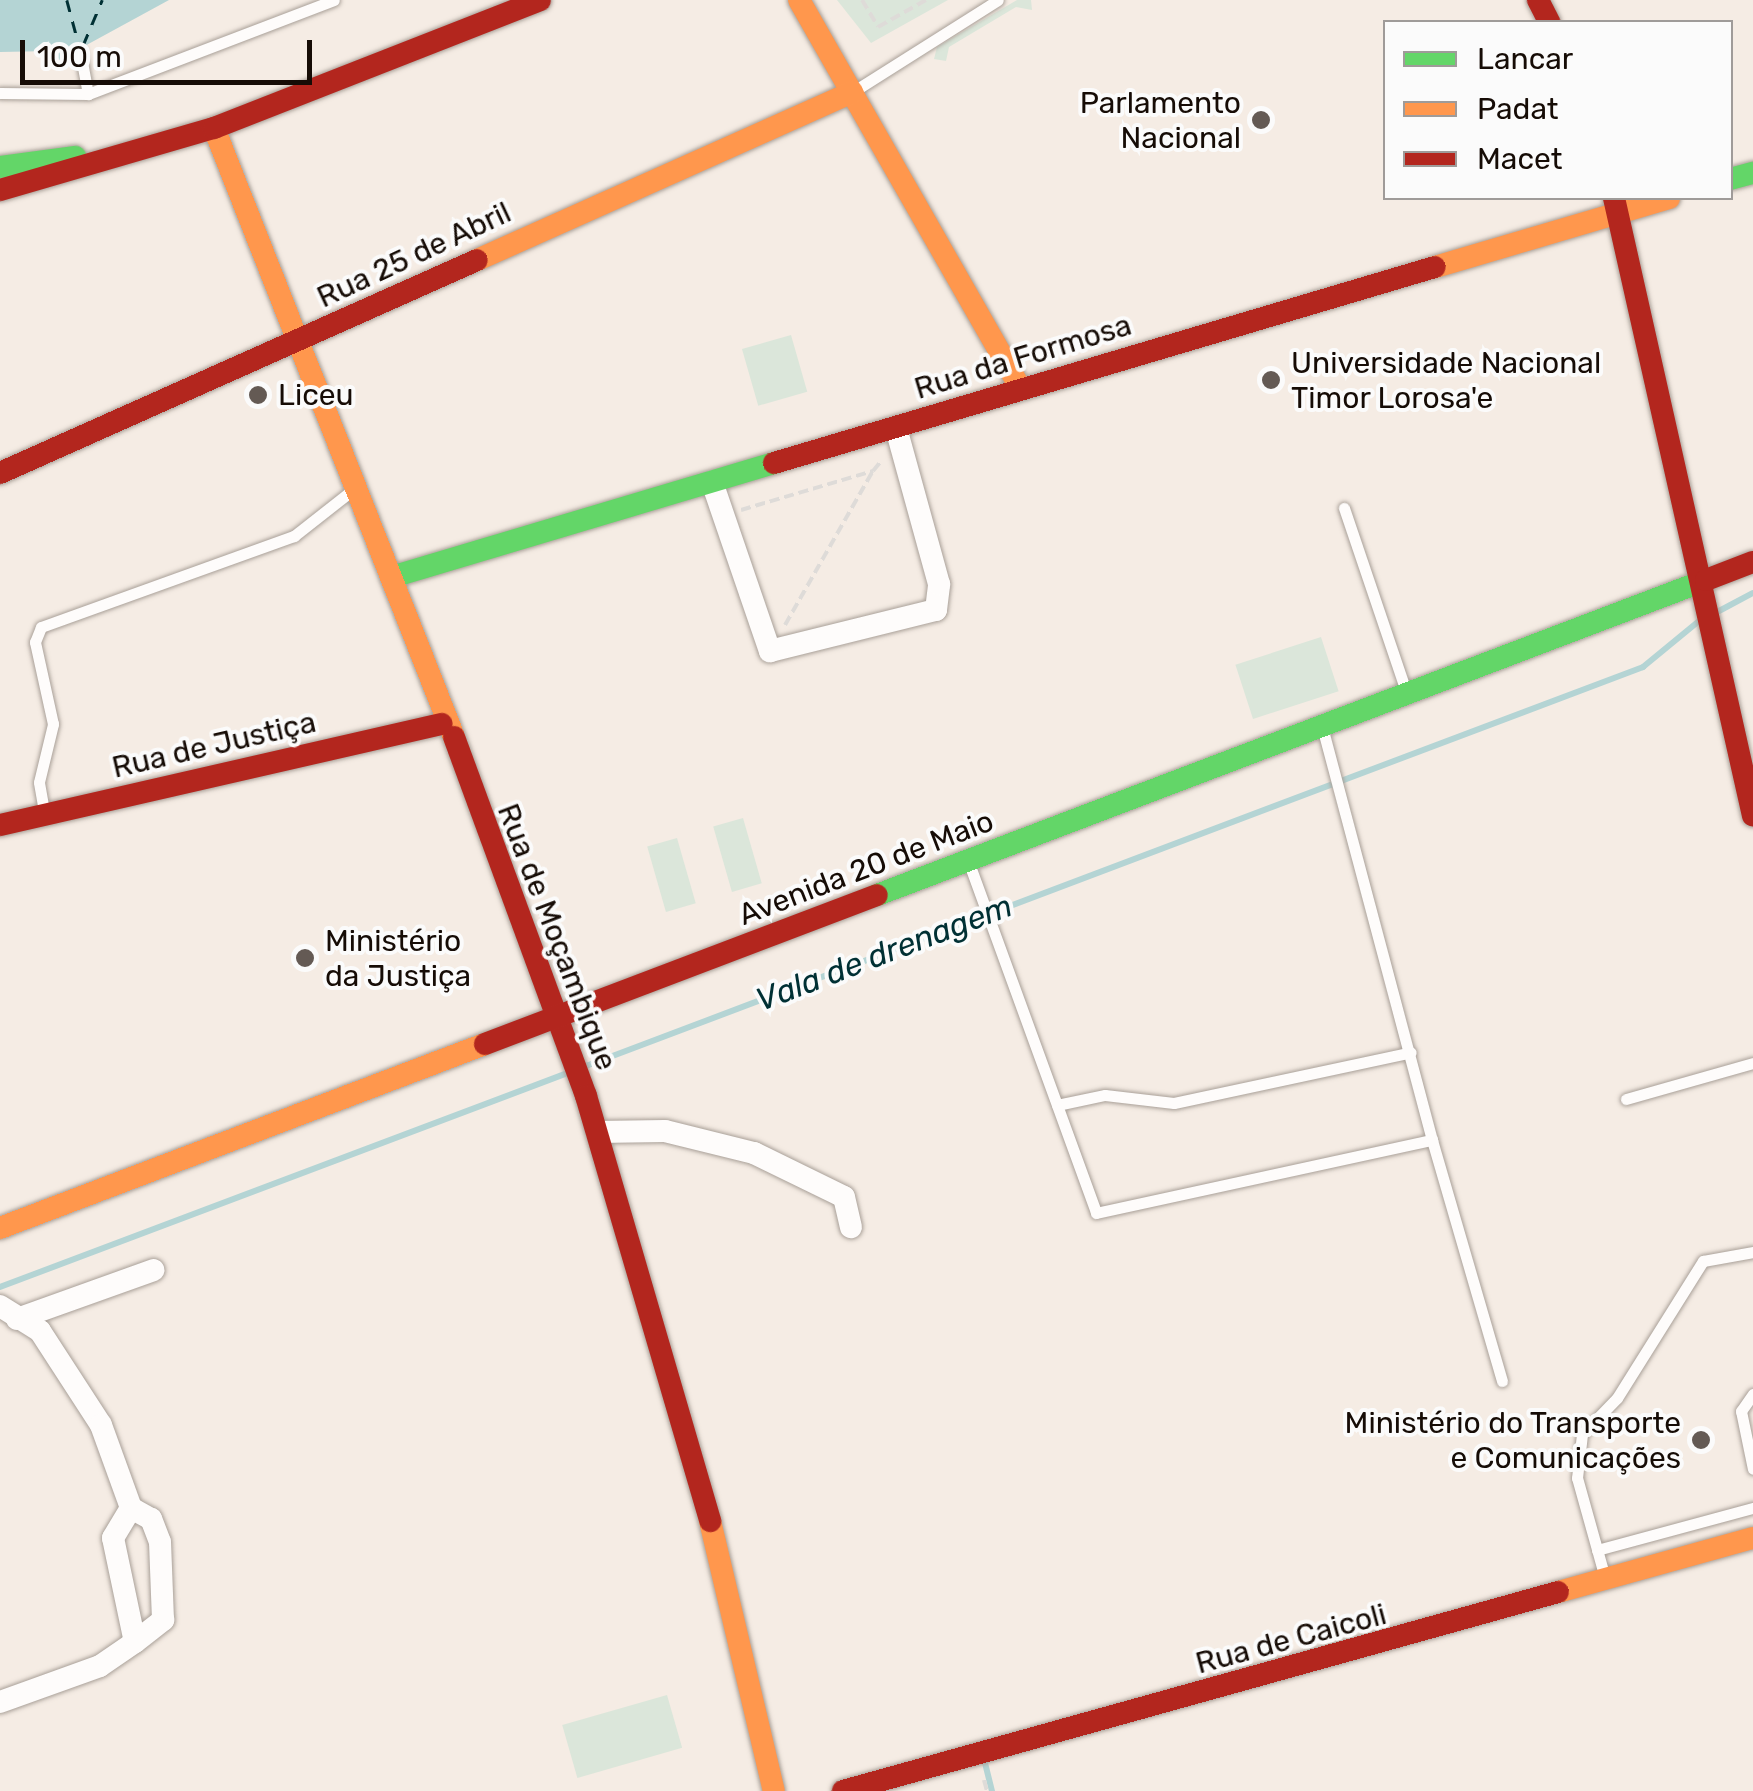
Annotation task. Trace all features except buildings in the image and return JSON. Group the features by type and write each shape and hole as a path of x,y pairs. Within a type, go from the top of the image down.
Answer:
{"street":[{"path":"0,190 214,128 540,0"},
{"path":"799,0 1020,386"},
{"name":"Rua 25 de Abril","path":"0,473 852,92"},
{"name":"Rua de Moçambique","path":"214,128 394,576 442,724 586,1096 683,1409 774,1791"},
{"path":"0,167 164,145"},
{"name":"Rua da Formosa","path":"394,576 712,482 899,439 1020,386 1616,205 1654,200"},
{"path":"1616,205 1706,580 1750,782 1753,816"},
{"path":"712,482 770,651 936,610 943,600 899,439"},
{"name":"Avenida 20 de Maio","path":"0,1228 1322,730 1753,562"},
{"name":"Rua de Justiça","path":"0,825 442,724"},
{"path":"598,1132 665,1131 754,1153 844,1197 851,1228"},
{"path":"9,1312 154,1270"},
{"path":"0,1702 100,1666 164,1620 164,1585 151,1519 131,1508 101,1426 40,1332 9,1312"},
{"path":"131,1508 113,1538 135,1642"},
{"name":"Rua de Caicoli","path":"844,1791 1606,1583 1753,1538"}],"lane":[{"path":"0,93 88,94 334,0"},
{"path":"852,92 998,0"},
{"path":"80,51 88,94"},
{"path":"45,815 39,782 53,724 35,642 41,627 294,536 357,486"},
{"path":"1344,508 1408,697"},
{"path":"1322,730 1356,833 1432,1140 1502,1382"},
{"path":"968,862 1057,1105 1088,1202 1106,1214 1432,1140"},
{"path":"1057,1105 1105,1095 1174,1103 1411,1052"},
{"path":"1626,1099 1753,1063"},
{"path":"1606,1583 1577,1478 1582,1434 1617,1398 1703,1261 1753,1252"},
{"path":"1753,1394 1741,1411 1753,1469"},
{"path":"1597,1550 1753,1508"}],"path":[{"path":"862,0 878,28 926,0"},
{"path":"770,651 872,471 899,439"},
{"path":"722,515 872,471"}],"shaded area":[{"path":"837,0 948,0 871,43"},
{"path":"1017,0 1031,0 1032,10 1016,7 949,47 946,61 934,59 937,47"},
{"path":"791,335 807,392 758,406 742,349"},
{"path":"1321,637 1339,691 1253,719 1235,665"},
{"path":"743,818 762,883 732,892 713,827"},
{"path":"677,838 696,903 666,912 647,847"},
{"path":"667,1695 682,1748 577,1778 562,1725"}],"water":[{"path":"0,0 169,0 59,60 52,51 0,52"}],"waterway":[{"name":"Vala de drenagem","path":"1719,611 1753,593"},
{"name":"Vala de drenagem","path":"586,1066 1643,667 1699,621"},
{"name":"Vala de drenagem","path":"0,1287 565,1074"},
{"path":"985,1763 992,1791"}],"ferry route":[{"path":"67,0 79,45"},
{"path":"83,45 102,0"}],"traffic: fast":[{"path":"0,167 75,157"},
{"path":"1733,178 1753,173"},
{"path":"395,576 774,463"},
{"path":"877,895 1706,580"}],"traffic: slow":[{"path":"799,0 1019,386"},
{"path":"477,260 852,92"},
{"path":"214,128 454,737"},
{"path":"1435,267 1662,200"},
{"path":"0,1228 485,1044"},
{"path":"710,1521 774,1791"},
{"path":"1558,1592 1753,1538"}],"traffic: jam":[{"path":"0,190 214,128 540,0"},
{"path":"1538,0 1548,20"},
{"path":"1614,200 1753,816"},
{"path":"0,473 477,260"},
{"path":"774,463 1435,267"},
{"path":"1706,580 1753,562"},
{"path":"0,825 442,724"},
{"path":"454,737 586,1096 710,1521"},
{"path":"485,1044 877,895"},
{"path":"843,1791 1558,1592"}],"place":[{"name":"Parlamento Nacional","path":"1261,120"},
{"name":"Universidade Nacional Timor Lorosa'e","path":"1271,380"},
{"name":"Liceu","path":"258,395"},
{"name":"Ministério da Justiça","path":"305,958"},
{"name":"Ministério do Transporte e Comunicações","path":"1701,1440"}]}
